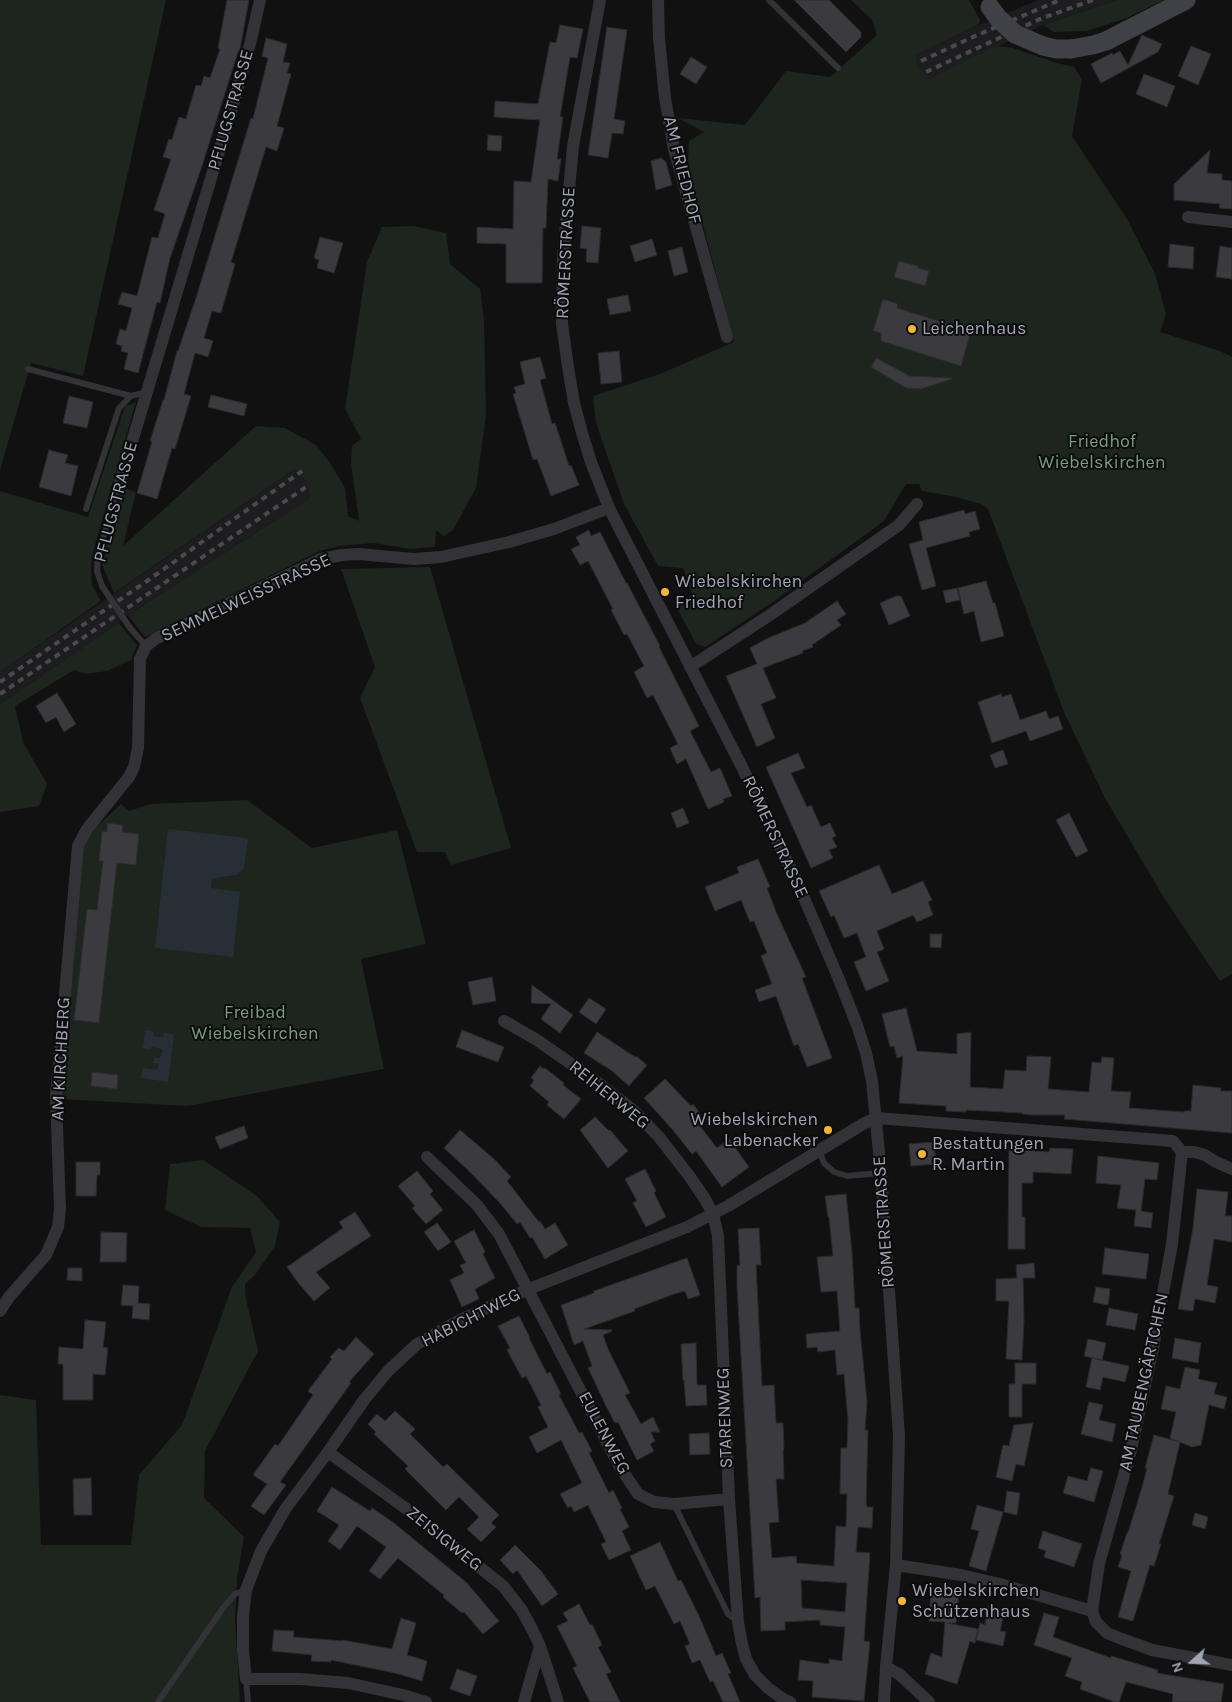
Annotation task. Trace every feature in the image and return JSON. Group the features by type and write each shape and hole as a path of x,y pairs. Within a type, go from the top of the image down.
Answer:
{"street":[{"name":"PFLUGSTRASSE","path":"120,482 238,88 260,0"},
{"name":"RÖMERSTRASSE","path":"600,0 573,146 563,257 562,324 574,402 592,462 609,508 798,884 838,977 866,1053 872,1081 881,1173 899,1436 896,1565 884,1702"},
{"name":"AM FRIEDHOF","path":"658,0 659,38 665,98 674,149 727,337"},
{"path":"988,4 998,18 1015,34 1042,46 1056,49 1071,49 1106,41 1186,0"},
{"path":"1188,217 1232,222"},
{"path":"690,667 770,615 899,525 917,504"},
{"name":"SEMMELWEISSTRASSE","path":"146,646 157,638 321,559 358,554 414,559 441,557 509,542 554,529 609,508"},
{"name":"AM KIRCHBERG","path":"0,1311 46,1255 58,1227 60,1209 56,1096 78,846 92,823 129,777 134,767 138,748 140,659 146,646"},
{"name":"REIHERWEG","path":"504,1021 537,1040 633,1110 659,1137 690,1177 713,1214"},
{"path":"876,1118 1161,1140 1172,1142 1182,1152 1194,1152 1205,1155 1232,1169"},
{"name":"HABICHTWEG","path":"246,1679 243,1650 243,1616 246,1590 260,1551 282,1515 364,1400 388,1371 417,1344 460,1320 529,1289 687,1227 713,1214 876,1118"},
{"name":"AM TAUBENGÄRTCHEN","path":"1092,1611 1099,1564 1131,1450 1153,1348 1172,1244 1182,1152"},
{"name":"EULENWEG","path":"427,1157 477,1205 499,1234 620,1467 638,1494 654,1502 674,1504 729,1499"},
{"name":"STARENWEG","path":"713,1214 718,1236 729,1499 738,1622 746,1659 755,1674 768,1688 790,1702"},
{"name":"ZEISIGWEG","path":"328,1452 408,1510 503,1586 521,1609 540,1646 558,1702"},
{"path":"896,1565 961,1575 1000,1584 1092,1611 1096,1622 1107,1633 1122,1640 1152,1650 1232,1665"},
{"path":"524,1702 540,1646"},
{"path":"886,1667 899,1674 930,1702"},
{"path":"246,1679 300,1679 348,1683 426,1702"}],"lane":[{"path":"770,0 838,68"},
{"path":"28,368 131,396 147,392"},
{"name":"PFLUGSTRASSE","path":"86,509 119,408 131,396"},
{"name":"PFLUGSTRASSE","path":"120,482 98,555 97,571 102,586 130,628 146,646"},
{"path":"819,1150 824,1163 834,1172 847,1176 881,1173"},
{"name":"STARENWEG","path":"674,1504 728,1614 738,1622"},
{"path":"158,1702 222,1608 235,1594 246,1590"},
{"path":"246,1679 248,1702"}],"shaded area":[{"path":"1038,0 1117,0 1043,25 928,79 916,60 916,55 972,28"},
{"path":"295,469 305,480 310,498 128,615 0,704 0,672"},
{"path":"168,829 248,838 244,868 237,875 212,879 211,888 240,892 233,957 155,948"},
{"path":"145,1030 153,1031 153,1036 163,1037 164,1033 174,1034 168,1082 141,1078 143,1068 157,1070 158,1064 153,1063 154,1057 160,1058 162,1049 143,1048"}],"green space":[{"path":"0,0 166,0 83,376 31,363 0,470"},
{"name":"Friedhof Wiebelskirchen","path":"851,0 969,0 980,20 978,25 916,55 916,60 928,79 996,46 1013,48 1074,67 1082,79 1072,136 1127,219 1155,274 1166,314 1160,332 1220,351 1232,357 1232,974 1220,981 1164,898 1105,798 1064,712 988,509 981,504 956,497 922,491 919,484 906,484 884,521 770,604 705,647 696,644 677,608 692,594 683,568 658,566 624,504 596,423 593,396 660,374 734,342 690,176 688,160 689,141 704,132 678,118 745,125 786,71 830,77 877,35 872,20"},
{"path":"1117,0 1164,0 1127,18 1087,31 1054,32 1043,25"},
{"path":"413,226 446,233 450,264 480,289 484,319 486,416 476,488 453,530 444,536 436,530 435,547 410,549 374,543 339,546 320,551 145,637 128,615 310,498 305,480 295,469 114,593 102,565 122,487 136,492 123,546 256,426 285,428 316,445 330,463 345,488 348,516 359,521 351,463 352,446 361,439 345,409 367,262 382,227"},
{"path":"136,402 93,552 91,566 92,585 101,601 0,672 0,491 88,517 125,406"},
{"path":"430,567 511,848 451,865 445,852 417,852 360,698 375,667 341,569"},
{"path":"119,623 137,645 131,660 107,671 86,674 74,670 15,706 23,742 47,784 39,806 0,812 0,704"},
{"name":"Freibad Wiebelskirchen","path":"247,800 312,848 397,830 426,944 361,959 384,1069 187,1106 60,1099 82,848 93,830 121,804 129,811 151,804","holes":["168,829 237,875 212,879 211,888","153,1036 164,1037 168,1082 157,1070 158,1064 154,1057 160,1058 162,1048 151,1047"]},
{"path":"203,1160 257,1196 280,1222 275,1246 255,1275 245,1284 246,1299 258,1351 205,1451 204,1498 244,1537 237,1578 235,1620 240,1702 0,1702 0,1395 36,1400 41,1545 131,1545 139,1475 182,1425 232,1287 256,1252 250,1228 201,1227 165,1210 170,1164"}],"building":[{"path":"227,0 249,0 240,49 170,258 160,303 157,302 138,373 124,369 128,353 121,351 122,346 116,344 120,329 126,331 132,308 118,304 122,292 137,296 152,237 158,238 165,214 154,210 171,159 163,157 169,139 172,140 179,117 186,119 196,85 201,86 204,76 210,78 220,49 218,48"},
{"path":"794,0 829,0 861,32 861,37 846,52"},
{"path":"560,25 583,29 577,58 570,57 560,117 563,117 557,159 561,159 558,181 548,179 546,228 543,228 542,283 506,283 506,244 477,243 477,227 513,229 514,181 531,182 540,120 494,117 495,101 538,104 550,42 556,43"},
{"path":"607,27 627,30 614,119 625,121 623,134 612,133 608,158 588,155"},
{"path":"1142,35 1162,44 1158,52 1101,83 1091,64 1120,51 1128,65"},
{"path":"266,38 287,44 283,62 290,63 287,73 291,74 277,126 284,128 277,151 266,147 231,262 235,264 221,313 212,311 204,338 213,341 208,357 195,353 184,394 191,396 175,449 172,448 157,499 137,493 152,442 150,441 164,400 177,351 196,298 251,118 253,119 268,58 262,56"},
{"path":"1191,46 1211,54 1198,85 1178,76"},
{"path":"691,57 707,67 696,84 680,74"},
{"path":"1144,74 1175,86 1167,107 1136,94"},
{"path":"488,135 502,136 501,151 487,150"},
{"path":"1210,150 1207,173 1222,174 1222,180 1232,181 1232,209 1219,208 1220,204 1174,200 1174,184"},
{"path":"661,158 666,162 672,185 656,190 651,161"},
{"path":"582,226 601,228 598,263 586,262 587,249 580,248"},
{"path":"320,237 343,243 334,273 317,268 319,260 314,258"},
{"path":"652,239 657,255 635,262 630,246"},
{"path":"1170,244 1194,247 1193,269 1168,267"},
{"path":"1220,246 1232,248 1232,279 1216,277"},
{"path":"682,247 688,272 674,276 668,251"},
{"path":"899,261 929,271 925,286 894,277"},
{"path":"628,295 631,311 610,315 607,299"},
{"name":"Leichenhaus","path":"883,299 898,304 897,308 971,331 961,366 881,341 881,333 873,331"},
{"path":"619,351 622,382 601,384 598,353"},
{"path":"540,357 546,378 540,380 552,424 555,423 569,466 571,465 579,485 551,496 537,459 533,460 513,394 516,393 514,387 525,384 520,362"},
{"path":"876,358 910,376 952,379 921,389 906,388 871,367"},
{"path":"211,395 247,404 244,416 208,407"},
{"path":"69,396 93,402 87,428 63,423"},
{"path":"49,450 68,455 65,463 78,466 71,496 39,487"},
{"path":"964,510 965,514 975,511 980,529 969,532 970,536 926,548 936,586 922,590 909,544 923,540 919,522"},
{"path":"589,530 591,536 600,532 660,646 699,726 690,731 711,772 720,768 732,796 723,799 724,802 708,809 686,759 677,764 670,748 678,744 653,695 647,698 634,672 644,666 627,634 624,635 588,561 580,565 571,549 580,545 576,537"},
{"path":"986,581 993,603 995,603 1004,636 981,642 974,611 964,614 958,588"},
{"path":"957,588 960,600 946,603 943,591"},
{"path":"896,596 901,596 910,616 889,625 880,603"},
{"path":"837,601 846,614 837,620 841,625 812,645 813,647 802,651 803,653 763,668 776,698 761,704 775,738 757,747 726,676 757,664 750,648 768,638 805,623"},
{"path":"57,693 76,724 64,732 56,717 46,723 36,706"},
{"path":"1001,694 1002,697 1011,694 1020,720 1046,711 1049,719 1058,716 1063,729 1030,741 1026,731 992,743 978,702"},
{"path":"1003,750 1008,764 995,768 990,755"},
{"path":"798,753 805,768 791,773 807,807 811,805 821,827 830,823 836,836 832,838 837,847 829,850 833,858 811,868 766,767"},
{"path":"683,808 689,823 677,828 671,813"},
{"path":"1069,813 1088,851 1076,857 1056,820"},
{"path":"107,823 123,825 122,832 139,834 136,865 117,863 99,1023 74,1020 87,909 97,910 103,861 99,861 102,831 107,832"},
{"path":"758,859 770,887 767,888 776,912 806,977 802,978 832,1058 807,1067 798,1044 794,1046 776,996 759,1002 755,990 772,984 761,956 767,953 754,921 750,922 741,900 715,911 705,887 739,873 737,867"},
{"path":"879,865 892,894 923,881 932,900 928,902 933,915 917,922 913,915 877,931 884,949 877,952 889,981 866,991 854,962 866,957 857,933 844,938 834,915 831,917 819,891"},
{"path":"930,934 942,934 941,948 930,947"},
{"path":"492,977 496,1001 473,1005 468,982"},
{"path":"532,985 573,1015 560,1033 541,1019 551,1004 531,1003"},
{"path":"589,998 606,1009 596,1024 579,1012"},
{"path":"906,1008 917,1051 957,1054 957,1034 971,1032 970,1087 1003,1089 1005,1070 1026,1071 1027,1056 1051,1057 1048,1089 1089,1092 1092,1062 1101,1063 1102,1057 1114,1058 1111,1091 1131,1092 1129,1108 1191,1111 1193,1085 1221,1088 1221,1091 1232,1091 1232,1133 1064,1119 1065,1115 1032,1115 966,1110 966,1112 946,1111 946,1106 899,1103 903,1056 897,1058 894,1046 890,1047 882,1014"},
{"path":"462,1030 504,1047 498,1062 456,1047"},
{"path":"597,1032 647,1065 629,1086 612,1071 584,1053"},
{"path":"540,1066 564,1083 563,1085 581,1099 564,1119 547,1105 549,1102 530,1086 534,1080 531,1078"},
{"path":"92,1072 118,1075 117,1089 91,1086"},
{"path":"665,1079 691,1106 693,1104 702,1116 696,1121 717,1148 729,1139 749,1167 722,1187 696,1151 692,1154 644,1098"},
{"path":"595,1117 610,1130 628,1151 608,1168 580,1130"},
{"path":"244,1126 248,1138 220,1149 215,1137"},
{"path":"460,1130 494,1159 511,1177 507,1181 545,1229 555,1223 568,1245 545,1259 532,1237 530,1238 520,1222 517,1224 499,1202 444,1148"},
{"name":"Bestattungen R. Martin","path":"934,1142 936,1164 911,1166 909,1144"},
{"path":"1009,1145 1023,1145 1023,1150 1049,1152 1050,1148 1073,1149 1071,1174 1033,1172 1033,1183 1022,1183 1022,1217 1025,1217 1025,1249 1008,1249"},
{"path":"1098,1156 1159,1163 1157,1180 1145,1179 1141,1211 1153,1213 1151,1228 1134,1226 1136,1210 1117,1208 1121,1185 1096,1183"},
{"path":"76,1162 100,1162 100,1175 97,1175 96,1196 76,1196"},
{"path":"645,1169 666,1217 646,1227 633,1203 637,1201 625,1179"},
{"path":"417,1171 433,1191 430,1194 443,1210 426,1224 412,1208 415,1206 398,1186"},
{"path":"1197,1189 1228,1192 1225,1216 1232,1216 1232,1242 1214,1239 1207,1285 1218,1287 1215,1303 1195,1299 1193,1311 1178,1309 1193,1228"},
{"path":"846,1194 855,1308 859,1308 867,1402 865,1430 868,1430 866,1503 867,1507 873,1507 872,1528 858,1527 856,1552 870,1553 864,1641 870,1642 864,1701 812,1697 813,1681 798,1680 800,1660 829,1664 829,1659 842,1661 845,1627 820,1625 820,1620 785,1622 785,1630 761,1631 760,1597 755,1598 737,1286 737,1266 740,1265 738,1229 759,1228 761,1265 756,1265 762,1386 774,1385 776,1423 783,1423 784,1479 776,1479 779,1522 769,1523 772,1558 796,1556 797,1563 834,1566 836,1526 846,1527 847,1494 840,1494 841,1448 847,1448 848,1420 844,1374 837,1375 835,1350 818,1352 817,1347 807,1348 806,1334 840,1331 837,1291 821,1292 817,1257 833,1256 825,1196","holes":["801,1580 847,1583 845,1612 802,1608"]},
{"path":"355,1212 371,1236 316,1272 330,1288 314,1301 287,1267 343,1228 339,1222"},
{"path":"437,1223 451,1242 438,1251 424,1232"},
{"path":"474,1230 495,1278 475,1289 479,1299 462,1307 450,1280 464,1273 460,1265 466,1263 454,1241"},
{"path":"101,1232 127,1233 126,1262 100,1262"},
{"path":"1105,1248 1149,1254 1146,1279 1102,1274"},
{"path":"687,1258 700,1295 688,1299 685,1291 674,1294 634,1309 635,1311 584,1329 612,1330 603,1335 630,1393 625,1395 641,1424 653,1417 660,1432 651,1432 655,1441 650,1444 654,1451 637,1460 618,1422 615,1423 607,1408 588,1368 592,1366 583,1341 574,1345 561,1305 594,1293 594,1291"},
{"path":"1034,1263 1035,1278 1023,1278 1024,1321 1022,1360 1006,1359 1009,1301 996,1301 996,1279 1017,1278 1016,1265"},
{"path":"68,1268 82,1268 82,1281 67,1280"},
{"path":"123,1285 139,1286 138,1303 150,1304 149,1320 132,1318 133,1306 121,1305"},
{"path":"1096,1287 1110,1289 1108,1305 1093,1302"},
{"path":"1109,1308 1138,1314 1135,1330 1106,1325"},
{"path":"519,1316 547,1374 550,1372 561,1394 559,1395 579,1433 582,1432 592,1451 589,1453 609,1493 613,1490 622,1508 620,1509 629,1527 622,1531 631,1550 609,1560 601,1544 606,1542 588,1505 574,1512 571,1506 568,1508 560,1494 582,1483 561,1440 537,1453 529,1437 548,1427 538,1407 541,1405 526,1376 522,1378 507,1350 510,1348 498,1326"},
{"path":"85,1320 106,1322 103,1347 108,1348 105,1375 93,1374 93,1400 63,1400 63,1364 58,1364 59,1347 83,1349"},
{"path":"356,1337 374,1354 349,1382 351,1383 280,1482 286,1485 264,1515 251,1506 267,1484 253,1475 275,1444 278,1446 313,1395 308,1391 332,1359 330,1357 339,1348 344,1351"},
{"path":"1175,1338 1201,1343 1198,1363 1172,1358"},
{"path":"1088,1339 1106,1343 1102,1360 1084,1356"},
{"path":"696,1343 697,1385 706,1385 707,1405 686,1406 681,1344"},
{"path":"1092,1358 1129,1366 1125,1382 1103,1377 1100,1390 1086,1387"},
{"path":"1015,1363 1036,1363 1036,1384 1022,1384 1022,1417 1009,1417 1009,1384 1015,1384"},
{"path":"1185,1367 1200,1370 1198,1379 1217,1383 1214,1394 1227,1397 1224,1409 1209,1405 1201,1445 1192,1447 1170,1438 1176,1412 1161,1409 1166,1386 1180,1389"},
{"path":"1089,1402 1103,1405 1099,1420 1116,1424 1112,1442 1081,1434"},
{"path":"395,1411 415,1429 410,1434 443,1467 447,1464 499,1515 491,1523 496,1527 481,1542 467,1529 479,1517 459,1497 446,1510 405,1469 408,1466 374,1434 376,1432 368,1424 377,1414 385,1421"},
{"path":"1033,1423 1024,1466 1016,1464 1012,1481 996,1477 1003,1445 1009,1446 1014,1425"},
{"path":"709,1433 710,1454 690,1455 689,1434"},
{"path":"1154,1435 1180,1442 1168,1494 1174,1496 1154,1566 1150,1565 1133,1621 1118,1617 1131,1571 1118,1567 1122,1555 1120,1554 1143,1484 1147,1468 1145,1468"},
{"path":"1091,1468 1103,1471 1094,1502 1063,1493 1068,1476 1087,1481"},
{"path":"91,1478 92,1515 74,1515 73,1479"},
{"path":"332,1487 370,1511 372,1508 394,1523 467,1583 499,1621 483,1634 464,1612 462,1613 443,1597 444,1595 398,1558 380,1579 369,1571 386,1547 357,1526 340,1550 328,1541 339,1525 317,1511"},
{"path":"1007,1491 1020,1493 1017,1515 1004,1512"},
{"path":"977,1505 1003,1512 986,1571 969,1566 979,1531 971,1529"},
{"path":"1195,1513 1208,1517 1205,1529 1192,1525"},
{"path":"1043,1531 1082,1544 1074,1567 1044,1557 1046,1551 1038,1548"},
{"path":"660,1542 678,1581 681,1580 700,1618 716,1656 722,1653 731,1673 728,1674 740,1702 723,1702 713,1681 710,1682 700,1660 692,1663 685,1646 690,1644 680,1621 674,1624 655,1586 646,1590 630,1556"},
{"path":"515,1545 541,1571 558,1594 542,1606 517,1570 513,1574 500,1560"},
{"path":"931,1591 959,1593 956,1623 947,1623 978,1629 975,1643 970,1641 957,1684 925,1674 931,1653 942,1657 945,1622 929,1621"},
{"path":"579,1604 590,1625 592,1624 602,1645 598,1647 611,1672 606,1674 620,1702 590,1702 573,1668 577,1666 557,1626 568,1621 563,1613"},
{"path":"989,1605 1005,1610 1000,1631 1006,1632 1003,1646 976,1640 980,1623 985,1625"},
{"path":"1044,1613 1059,1617 1053,1637 1111,1658 1111,1656 1158,1670 1157,1673 1224,1684 1221,1702 1172,1702 1173,1694 1126,1682 1119,1702 1080,1689 1082,1682 1065,1676 1072,1658 1034,1645"},
{"path":"401,1618 416,1623 407,1655 427,1661 422,1681 395,1673 331,1660 331,1662 311,1661 312,1655 272,1651 274,1630 294,1631 293,1637 342,1640 392,1649"},
{"path":"457,1669 477,1676 470,1696 450,1689"}],"railway":[{"path":"921,61 1060,0"},
{"path":"926,72 1040,19 1093,0"},
{"path":"0,682 302,471"},
{"path":"0,694 309,485"}],"place":[{"name":"Leichenhaus","path":"912,329"},
{"name":"Wiebelskirchen Friedhof","path":"665,592"},
{"name":"Wiebelskirchen Labenacker","path":"828,1130"},
{"name":"Bestattungen R. Martin","path":"922,1154"},
{"name":"Wiebelskirchen Schützenhaus","path":"902,1601"}]}
